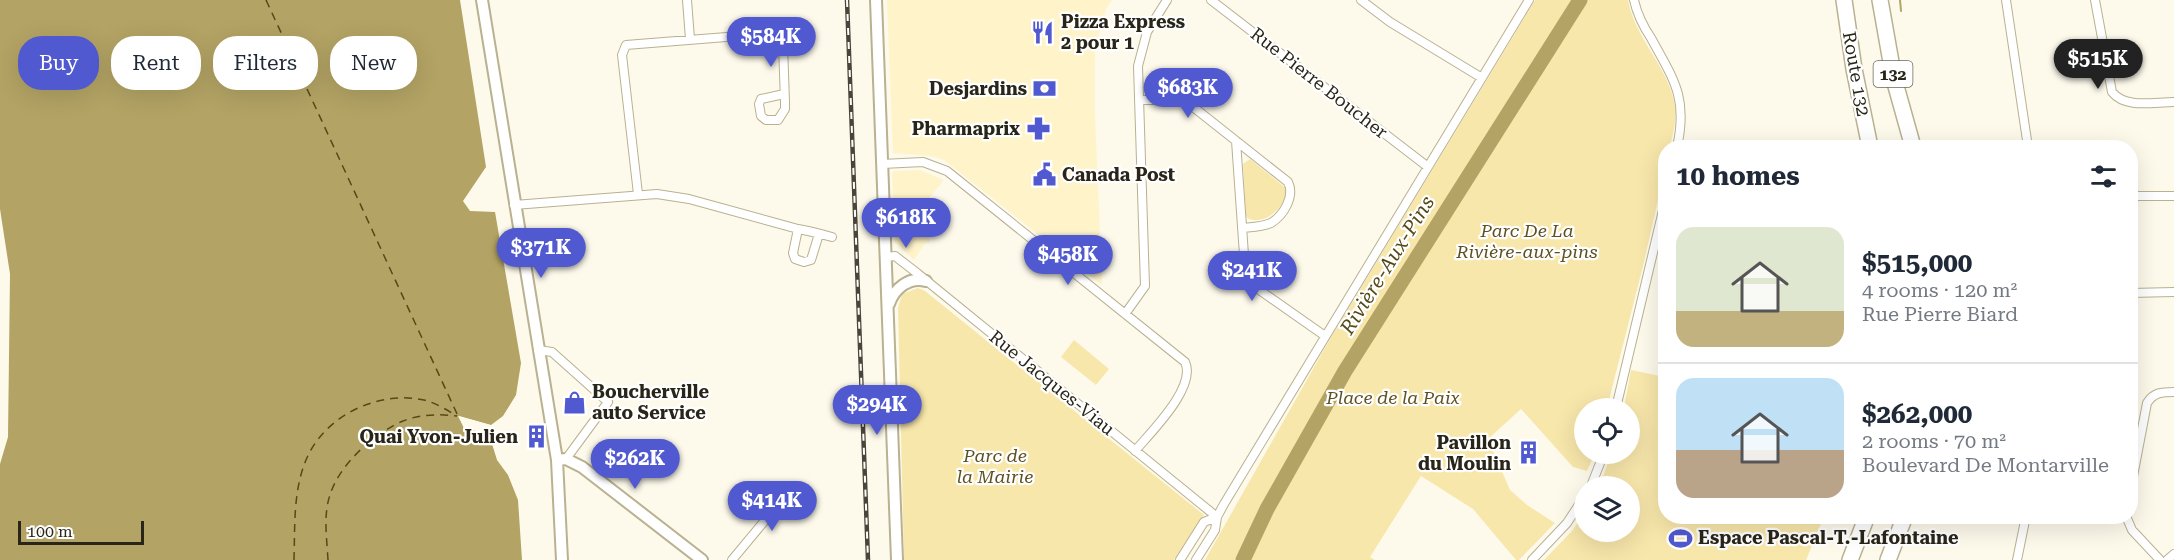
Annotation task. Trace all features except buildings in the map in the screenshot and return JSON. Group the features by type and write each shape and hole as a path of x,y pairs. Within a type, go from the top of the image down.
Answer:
{"highway":[{"name":"Route 132","path":"1844,0 1851,56 1869,140"},
{"name":"Route 132","path":"1880,0 1894,79 1911,140"},
{"path":"1850,560 1865,524"},
{"path":"1888,560 1902,524"}],"street":[{"path":"482,0 537,350 561,459 562,560"},
{"path":"687,0 690,39"},
{"path":"876,0 897,560"},
{"path":"1125,314 1146,286 1138,66 1143,43 1152,21 1167,0"},
{"name":"Rue Pierre Boucher","path":"1211,0 1428,167"},
{"path":"1361,0 1372,3 1482,78"},
{"path":"1196,560 1215,530 1217,517 1529,0"},
{"path":"1634,0 1638,17 1678,88 1683,108 1678,140"},
{"path":"2006,0 2027,140"},
{"path":"2095,0 2112,92 2119,100 2127,103 2174,102"},
{"path":"638,194 622,55 626,45 770,32 780,36 783,45 784,94"},
{"path":"1139,100 1171,99 1185,102 1282,176 1291,188 1290,200 1275,220 1262,226 1242,228"},
{"path":"1236,141 1245,269 1248,282 1325,336"},
{"path":"882,164 923,162 947,171 1185,363 1188,369 1186,383 1169,411 1135,451"},
{"path":"514,205 638,194 688,199 832,237"},
{"path":"2138,196 2174,196"},
{"path":"798,229 793,257 804,262 813,257 819,234"},
{"path":"1618,398 1658,231"},
{"name":"Rue Jacques-Viau","path":"885,257 895,256 1217,517"},
{"path":"887,310 897,289 916,279 926,281"},
{"path":"2138,293 2174,292"},
{"path":"537,350 552,352 608,402 561,459"},
{"path":"2138,450 2147,402 2152,395 2159,392 2174,392"},
{"path":"561,459 582,466 702,560"},
{"path":"732,560 792,488"},
{"path":"1532,560 1567,523 1574,512"},
{"path":"1180,560 1204,522 1217,517"},
{"path":"2017,560 2024,524"},
{"path":"2129,524 2132,530 2160,560"},
{"path":"2167,560 2174,554"}],"shaded area":[{"path":"0,0 460,0 486,167 463,201 470,211 495,212 521,363 516,395 503,416 491,425 459,416 464,428 489,434 497,460 508,475 518,500 522,560 0,560 0,464 8,437 10,274 0,209"},
{"path":"887,0 1112,0 1106,9 1095,50 1095,116 1102,285 944,160 931,156 893,153"},
{"path":"920,170 944,180 928,199 930,242 925,243 914,260 895,242 892,174 894,171"}],"green space":[{"path":"1535,0 1628,0 1637,28 1672,92 1675,121 1671,140 1658,140 1658,200 1610,398 1574,398 1574,464 1590,464 1587,471 1573,467 1521,409 1488,439 1510,490 1527,505 1555,523 1519,560 1516,560 1473,509 1421,476 1370,557 1375,560 1205,560 1330,339"},
{"path":"1250,159 1287,189 1283,202 1274,213 1256,220 1246,216 1243,164"},
{"name":"Parc de la Mairie","path":"918,288 925,291 1204,515 1174,560 904,560 898,308 902,294"},
{"path":"1074,340 1109,369 1096,385 1061,357"},
{"path":"1631,370 1658,376 1658,524 1821,524 1806,560 1544,560 1574,528 1574,542 1640,542 1640,476 1603,476 1607,464 1640,464 1640,398 1626,398"}],"pier":[{"path":"458,416 494,426 490,428 464,421 466,425 490,431 492,434 464,428"}],"waterway":[{"name":"Rivière-Aux-Pins","path":"1243,560 1267,509 1345,371 1580,0"},
{"path":"1900,0 1901,11"}],"ferry route":[{"path":"266,0 458,416"},
{"path":"294,560 296,509 302,472 314,444 339,419 371,403 406,398 424,400 457,416"},
{"path":"328,560 326,528 328,503 341,472 349,462 381,433 403,421 430,415 457,416"}],"railway":[{"path":"847,0 868,560"}],"place":[{"name":"Pizza Express 2 pour 1","path":"1043,32"},
{"name":"Desjardins","path":"1045,89"},
{"name":"Pharmaprix","path":"1038,129"},
{"name":"Canada Post","path":"1044,175"},
{"name":"Boucherville auto Service","path":"574,402"},
{"name":"Quai Yvon-Julien","path":"536,437"},
{"name":"Pavillon du Moulin","path":"1529,453"},
{"name":"Espace Pascal-T.-Lafontaine","path":"1680,538"}],"park label":[{"name":"Parc De La Rivière-aux-pins","path":"1527,241"},
{"name":"Place de la Paix","path":"1393,398"}]}
